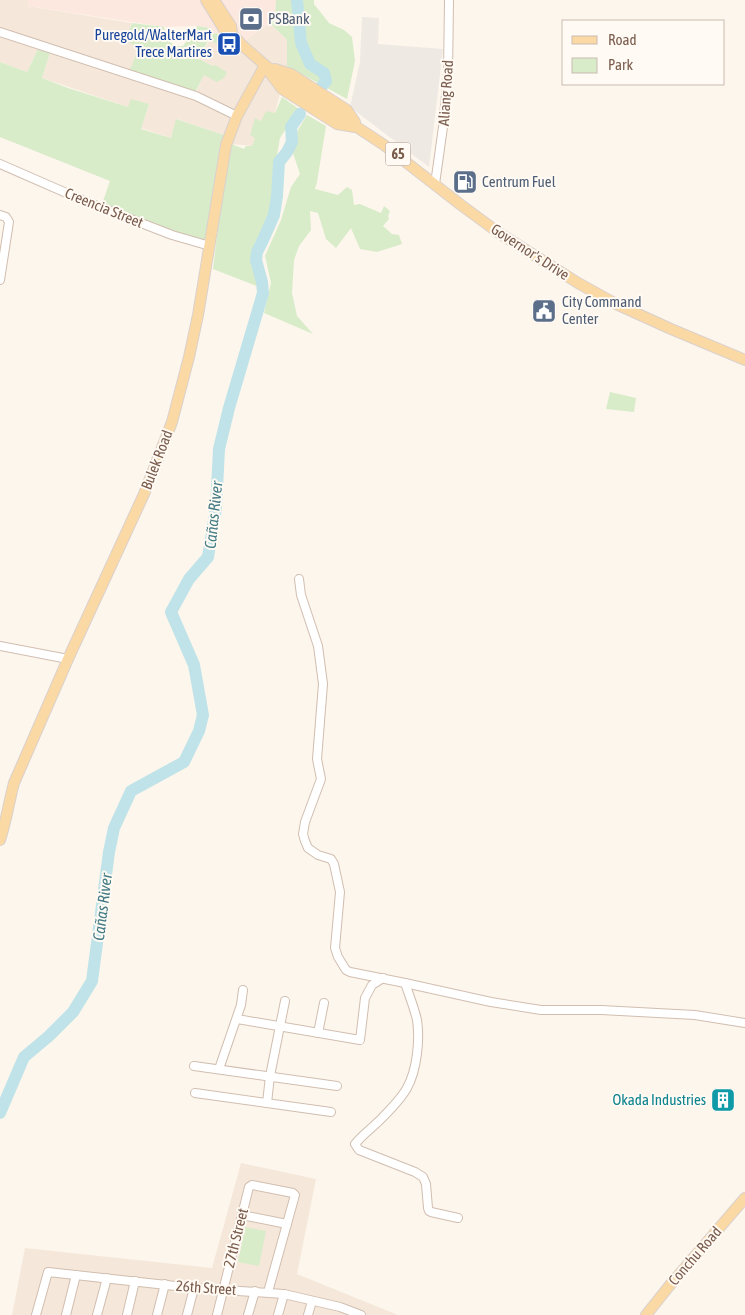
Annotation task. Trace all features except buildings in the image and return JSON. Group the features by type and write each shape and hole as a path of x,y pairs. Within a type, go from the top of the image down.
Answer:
{"main road":[{"name":"Governor's Drive","path":"206,0 225,30 232,34 265,65 287,82 394,152 499,232 585,287 616,304 745,360"},
{"name":"Governor's Drive","path":"214,0 231,26 232,34"},
{"name":"Bulek Road","path":"0,840 14,783 68,659 144,494 172,422 198,315 226,144 238,116 265,65"},
{"name":"Conchu Road","path":"646,1315 670,1284 745,1198"}],"street":[{"name":"Aliang Road","path":"435,184 448,74 449,0"},
{"path":"0,32 196,96 238,116"},
{"name":"Creencia Street","path":"0,164 87,202 172,235 210,246"},
{"path":"0,215 8,220 0,280"},
{"path":"299,579 303,602 318,646 323,684 317,759 321,779 305,822 303,834 308,848 318,855 331,859 334,864 340,892 335,948 346,970 491,1002 541,1010 601,1010 695,1015 745,1023"},
{"path":"0,646 68,659"},
{"path":"237,1019 360,1040 365,998 372,985 383,978"},
{"path":"405,983 418,1029 413,1076 405,1092 355,1144 359,1150 423,1176 426,1184 429,1211 458,1218"},
{"path":"220,1069 237,1019 243,990"},
{"path":"267,1104 270,1076 285,1001"},
{"path":"318,1033 324,1003"},
{"path":"194,1066 337,1086"},
{"path":"195,1094 331,1112"},
{"name":"27th Street","path":"217,1315 249,1187 252,1185 295,1194 287,1224"},
{"path":"242,1215 287,1224 268,1292"},
{"name":"26th Street","path":"36,1315 48,1272 194,1288 284,1294 312,1301 339,1311 361,1315"},
{"path":"66,1315 76,1275"},
{"path":"97,1315 107,1278"},
{"path":"127,1315 136,1281"},
{"path":"157,1315 165,1284"},
{"path":"187,1315 194,1288"},
{"path":"248,1315 254,1291"},
{"path":"278,1315 284,1294"},
{"path":"308,1315 312,1301"}],"shaded area":[{"path":"0,0 28,0 28,6 132,23 125,41 139,46 196,93 204,74 213,66 199,59 209,41 220,44 232,34 242,45 249,37 270,23 287,40 287,66 275,113 261,121 255,119 253,126 255,138 252,146 231,144 224,135 177,119 171,138 141,128 149,105 128,107 42,78 50,53 38,49 27,72 0,62"},
{"path":"28,0 276,0 275,15 270,23 249,37 242,45 232,34 223,41 217,33 213,34 211,28 197,26 164,27 28,6"},
{"path":"362,17 379,18 378,44 443,49 429,167 350,107 360,62"},
{"path":"241,1163 316,1179 297,1274 398,1315 12,1315 25,1248 212,1268"}],"green space":[{"path":"276,0 314,0 314,4 329,23 344,30 352,37 355,61 347,99 287,66 287,40 270,23 275,15"},
{"path":"132,23 164,27 167,40 176,46 183,46 197,26 211,28 213,34 217,33 223,41 220,44 208,41 199,59 227,72 224,78 217,82 204,75 195,93 130,70 139,47 125,41"},
{"path":"38,49 50,53 42,78 128,107 131,99 149,104 141,129 171,138 176,119 224,135 220,146 206,241 102,204 110,181 0,137 0,62 27,72"},
{"path":"282,97 299,109 280,138 270,215 255,246 253,259 259,287 213,269 231,144 244,149 246,146 252,146 255,138 250,135 255,118 261,121 266,111 275,113"},
{"path":"307,115 326,126 315,189 338,195 347,187 352,190 354,205 360,204 381,213 384,206 390,211 389,219 383,226 392,234 399,235 402,244 377,252 360,249 351,228 336,248 326,239 318,213 310,211 311,230 299,246 294,260 292,293 297,316 313,334 264,313 271,283 265,256 281,220 291,187 300,174 293,153 298,130"},
{"path":"610,392 636,398 634,412 606,409"},
{"path":"245,1227 266,1231 259,1266 238,1262"}],"waterway":[{"name":"Cañas River","path":"297,0 301,43 310,64 324,73 326,81 322,86"},
{"name":"Cañas River","path":"0,1113 24,1057 73,1012 92,981 109,852 114,828 131,791 184,762 199,731 203,715 194,665 171,612 189,579 208,557 216,508 219,449 229,408 263,293 256,260 257,252 274,215 279,162 292,142 291,127 300,114"}],"place":[{"name":"PSBank","path":"251,19"},
{"name":"Puregold/WalterMart Trece Martires","path":"229,44"},
{"name":"Centrum Fuel","path":"465,182"},
{"name":"City Command Center","path":"544,311"},
{"name":"Okada Industries","path":"723,1100"}]}
